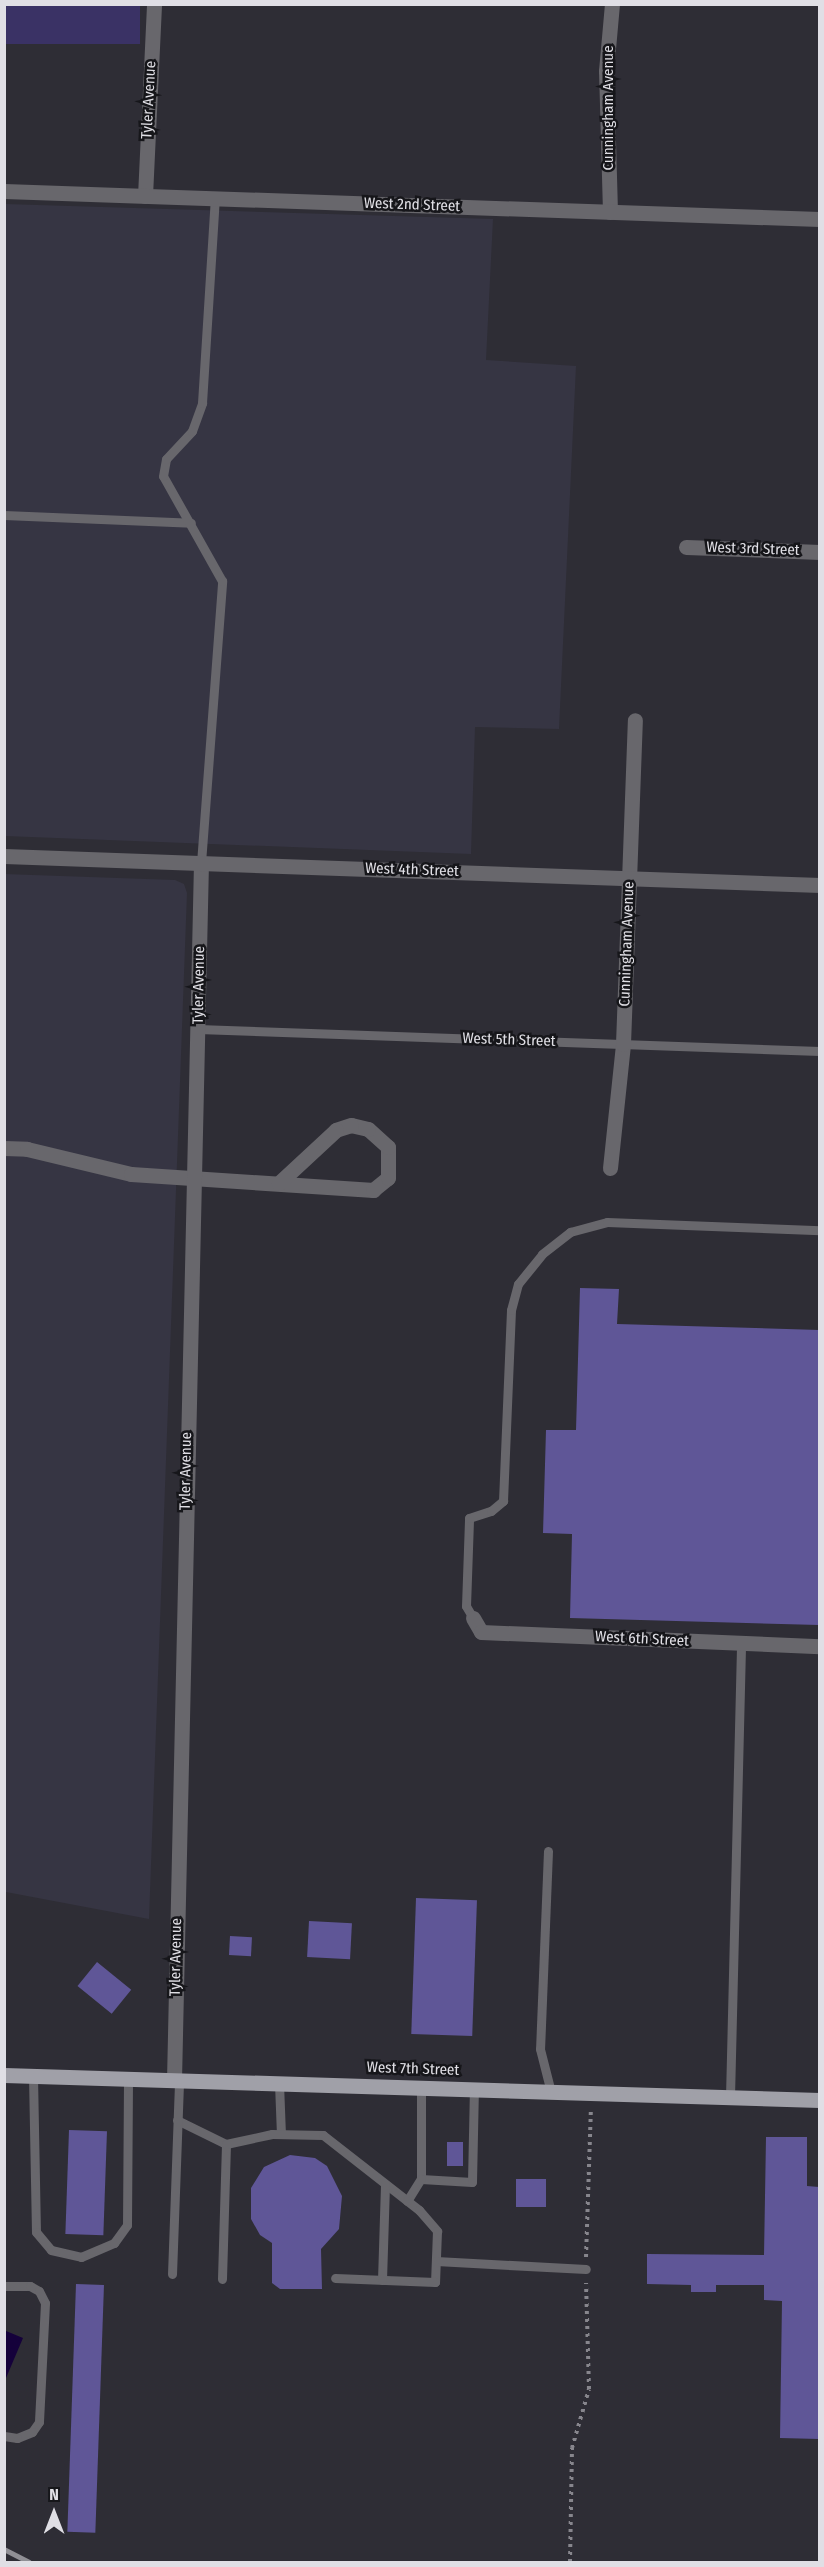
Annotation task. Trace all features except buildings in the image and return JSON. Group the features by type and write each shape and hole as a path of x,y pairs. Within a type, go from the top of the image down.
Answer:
{"main road":[{"name":"West 7th Street","path":"4,2075 819,2100"}],"street":[{"name":"Tyler Avenue","path":"145,196 154,4"},
{"name":"Cunningham Avenue","path":"610,212 606,71 612,4"},
{"name":"West 2nd Street","path":"4,191 819,219"},
{"name":"West 3rd Street","path":"686,547 819,552"},
{"name":"Cunningham Avenue","path":"610,1168 623,1044 635,720"},
{"name":"West 4th Street","path":"4,856 819,885"},
{"name":"Tyler Avenue","path":"176,2080 201,863"},
{"path":"4,1148 27,1149 131,1174 373,1190 388,1178 388,1147 368,1129 351,1125 336,1130 279,1182"},
{"name":"West 6th Street","path":"473,1618 482,1632 819,1646"}],"lane":[{"path":"201,863 222,581 163,476 166,459 192,431 202,403 215,198"},
{"path":"4,515 191,523"},
{"name":"West 5th Street","path":"198,1029 819,1051"},
{"path":"473,1618 466,1606 469,1518 491,1511 502,1501 511,1310 518,1284 542,1254 570,1232 608,1222 819,1230"},
{"path":"730,2097 741,1644"},
{"path":"548,1851 540,2049 551,2092"},
{"path":"33,2076 36,2232 51,2250 81,2257 114,2243 127,2225 128,2079"},
{"path":"171,2274 177,2120 176,2080"},
{"path":"279,2083 281,2134"},
{"path":"407,2201 421,2179 421,2088"},
{"path":"421,2179 472,2182 474,2089"},
{"path":"177,2120 226,2144 281,2134 323,2135 407,2201 437,2231 435,2282 335,2278"},
{"path":"222,2279 226,2144"},
{"path":"382,2280 386,2184"},
{"path":"436,2261 586,2269"},
{"path":"4,2286 30,2286 39,2291 45,2303 39,2422 32,2432 17,2438 4,2436"}],"path":[{"path":"570,2562 572,2448 589,2389 586,2269 591,2093"}],"shaded area":[{"path":"5,4 140,4 140,44 5,44"},
{"path":"5,204 493,219 486,360 576,366 559,729 475,727 471,854 5,836"},
{"path":"4,874 175,880 184,884 187,893 149,1919 6,1892"},
{"path":"6,2331 23,2338 6,2378 4,2378"}],"railway":[{"path":"4,2549 29,2562"}]}
